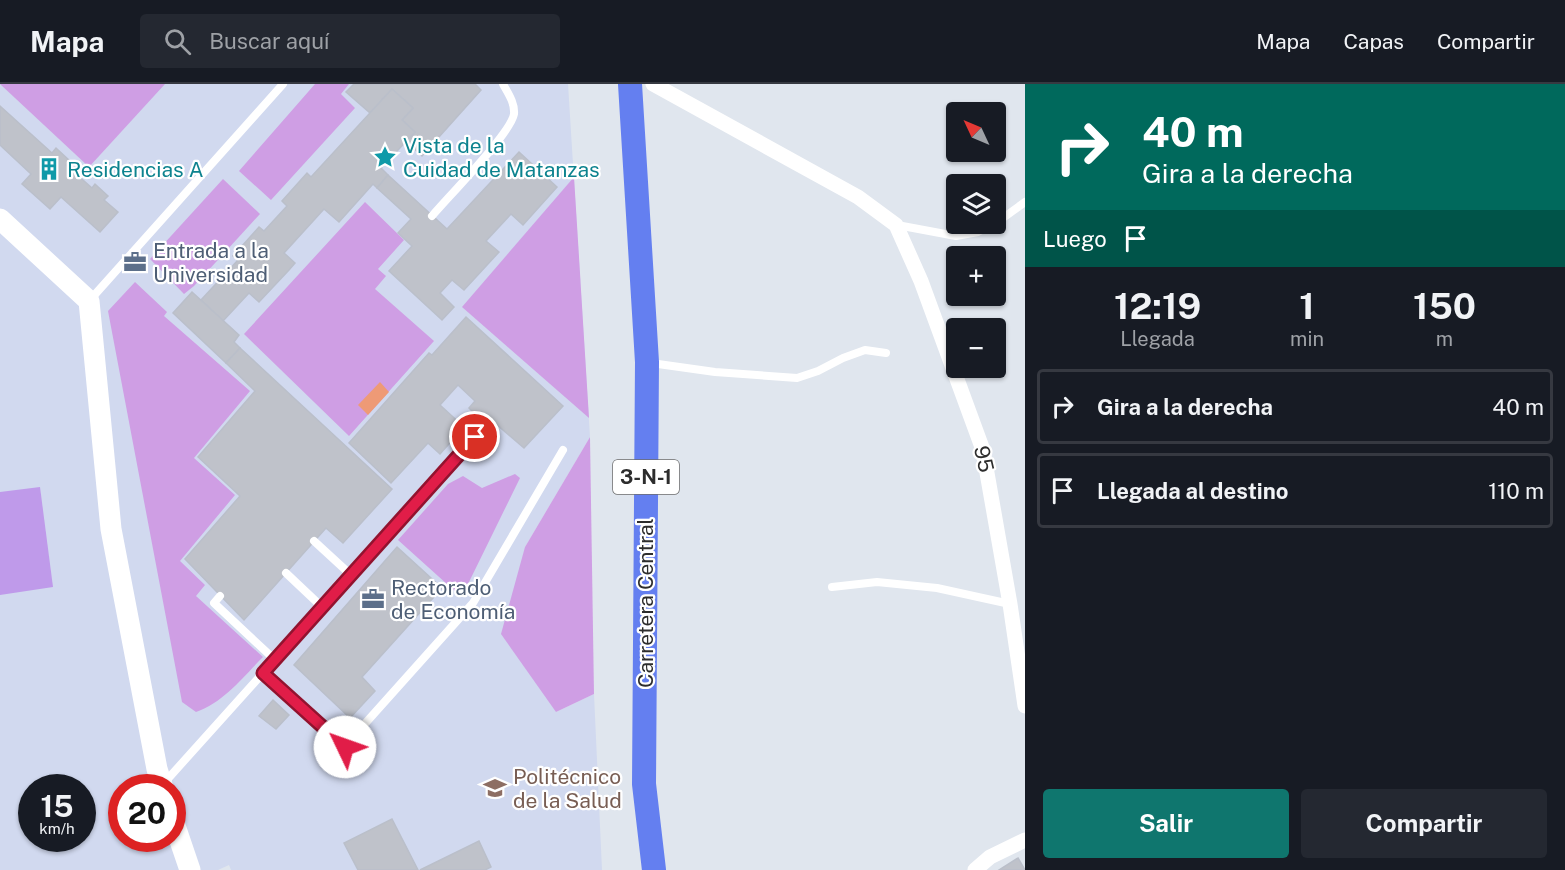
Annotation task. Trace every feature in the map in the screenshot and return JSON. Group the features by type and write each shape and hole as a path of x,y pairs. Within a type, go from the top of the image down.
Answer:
{"main road":[{"name":"Carretera Central","path":"630,84 647,362 644,784 654,870"}],"street":[{"path":"653,84 858,197 896,225"},
{"path":"0,219 89,302 111,529 159,774"},
{"name":"95","path":"896,225 921,281 983,450 1011,604 1025,705"},
{"path":"975,870 990,857 1025,840"},
{"path":"184,852 190,870"}],"lane":[{"path":"89,302 283,84"},
{"path":"432,216 508,130 514,112 513,102 503,84"},
{"path":"1006,215 1025,202"},
{"path":"896,225 956,236 967,234"},
{"path":"647,362 715,372 797,378 819,371 843,358 865,350 886,353"},
{"path":"174,774 475,437"},
{"path":"263,673 345,747 473,603 563,450"},
{"path":"314,541 351,575"},
{"path":"286,573 322,607"},
{"path":"831,587 877,582 937,588 1011,604"},
{"path":"220,596 214,603 275,660"}],"shaded area":[{"path":"0,84 568,84 590,437 525,547 556,712 594,694 602,870 231,870 229,865 218,870 0,870"},
{"path":"0,84 165,84 89,167"},
{"path":"315,84 349,84 341,94 355,108 271,200 239,171"},
{"path":"574,177 589,418 462,307"},
{"path":"223,179 260,214 184,294 150,259"},
{"path":"365,202 404,240 378,269 386,276 375,289 434,341 349,436 244,334"},
{"path":"135,282 167,312 164,316 250,391 194,458 235,495 180,561 205,585 196,596 263,657 224,696 196,712 182,702 108,311"},
{"path":"380,382 389,392 368,415 358,405"},
{"path":"590,437 594,694 556,712 501,634 525,547"},
{"path":"515,474 520,478 469,582 458,594 398,540 448,484 463,476 482,488"},
{"path":"40,487 53,587 0,595 0,492"}],"building":[{"path":"354,84 475,84 481,90 422,156 406,141 415,132 402,120 413,108 392,89 370,113 346,92"},
{"path":"392,89 413,108 402,120 415,132 381,168 388,175 377,188 373,184 339,222 324,209 284,253 295,263 289,270 259,302 249,293 223,321 201,300 238,260 233,256 259,227 264,231 287,206 282,201 307,173 311,177"},
{"name":"Residencias A","path":"0,106 52,153 56,148 70,161 66,165 92,188 95,184 108,196 104,200 118,212 100,232 61,197 50,209 22,184 31,174 0,145"},
{"path":"519,152 557,187 523,225 511,214 486,241 499,252 464,290 452,280 440,293 454,307 442,320 389,271 412,246 398,233 411,219 377,188 388,175 447,229"},
{"path":"192,292 239,335 234,342 240,348 226,363 173,313"},
{"path":"466,317 563,406 524,448 482,412 477,416 469,408 475,401 458,385 440,405 464,427 440,454 428,443 391,483 349,443 429,353 432,355"},
{"path":"240,348 392,489 343,543 326,528 244,620 185,559 240,496 198,457 255,391 226,363"},
{"path":"397,547 442,588 362,677 375,691 350,718 294,665"},
{"path":"273,700 289,715 276,729 259,716"},
{"path":"392,819 418,870 358,870 344,843"},
{"path":"479,841 491,867 485,870 420,870"},
{"path":"1018,858 1025,870 999,870"}],"place":[{"name":"Vista de la Cuidad de Matanzas","path":"385,157"},
{"name":"Residencias A","path":"49,169"},
{"name":"Entrada a la Universidad","path":"135,262"},
{"name":"Rectorado de Economía","path":"373,599"},
{"name":"Politécnico de la Salud","path":"495,788"}],"route":[{"path":"345,747 263,673 475,437"}]}
